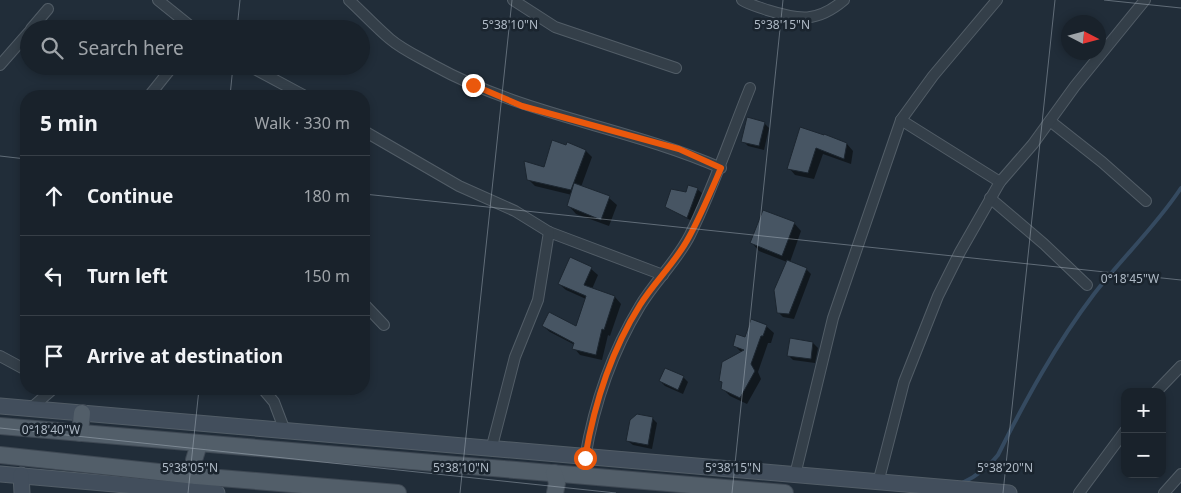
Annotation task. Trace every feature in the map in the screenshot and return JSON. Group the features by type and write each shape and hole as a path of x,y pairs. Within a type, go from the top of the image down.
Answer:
{"main road":[{"path":"80,433 82,413"},
{"path":"0,426 785,493"},
{"path":"196,476 194,460 199,444"},
{"path":"0,455 196,476 398,493"},
{"path":"554,473 557,483 555,493"}],"street":[{"path":"158,0 183,20"},
{"path":"349,0 392,40 453,76 522,106 679,149 721,168"},
{"path":"513,0 555,27 676,68"},
{"path":"742,0 790,17 811,18 830,12 844,0"},
{"path":"795,475 832,318 901,120 928,82 997,0"},
{"path":"878,482 904,382 938,296 990,198 1000,182 1145,0"},
{"path":"39,20 48,9"},
{"path":"0,65 20,42"},
{"path":"154,90 166,75"},
{"path":"266,75 294,90"},
{"path":"585,458 589,430 604,381 636,314 690,236 721,168 750,88"},
{"path":"901,120 1000,182"},
{"path":"1050,121 1102,162 1146,201"},
{"path":"370,134 459,186 514,211 549,232 663,274"},
{"path":"990,198 1087,285"},
{"path":"491,450 515,357 538,300 549,232"},
{"path":"370,310 384,325"},
{"path":"0,356 20,367"},
{"path":"1160,388 1181,366"},
{"path":"30,409 46,395"},
{"path":"268,395 274,402 286,431"},
{"path":"0,406 491,450 1009,493"},
{"path":"1079,493 1124,433"},
{"path":"0,474 217,493"},
{"path":"1164,493 1181,474"},
{"path":"21,475 22,493"}],"building":[{"path":"747,117 765,122 759,146 741,142"},
{"path":"800,127 847,143 844,159 816,148 808,173 787,169"},
{"path":"552,140 566,145 567,142 586,150 571,190 527,180 524,161 544,167"},
{"path":"574,183 610,196 601,220 567,206"},
{"path":"688,185 698,188 687,218 665,207 671,189 686,192"},
{"path":"763,210 795,222 782,256 750,243"},
{"path":"570,257 592,267 584,285 615,296 604,330 602,329 596,355 572,349 574,343 542,326 549,312 576,326 586,296 558,284"},
{"path":"787,260 807,268 789,314 777,313 774,290"},
{"path":"751,319 767,325 751,364 755,371 740,398 721,389 722,382 719,381 722,362 744,350 733,346 736,334 745,337"},
{"path":"790,338 813,342 811,359 787,356"},
{"path":"665,368 684,376 678,390 659,381"},
{"path":"637,414 653,417 648,445 626,441 630,420"}],"waterway":[{"path":"962,483 973,478 998,455 1042,372 1080,313 1161,216 1181,188"}],"route":[{"path":"473,85 522,106 679,149 721,168 690,236 678,256 640,305 622,339 604,381 589,430 585,458"}]}
